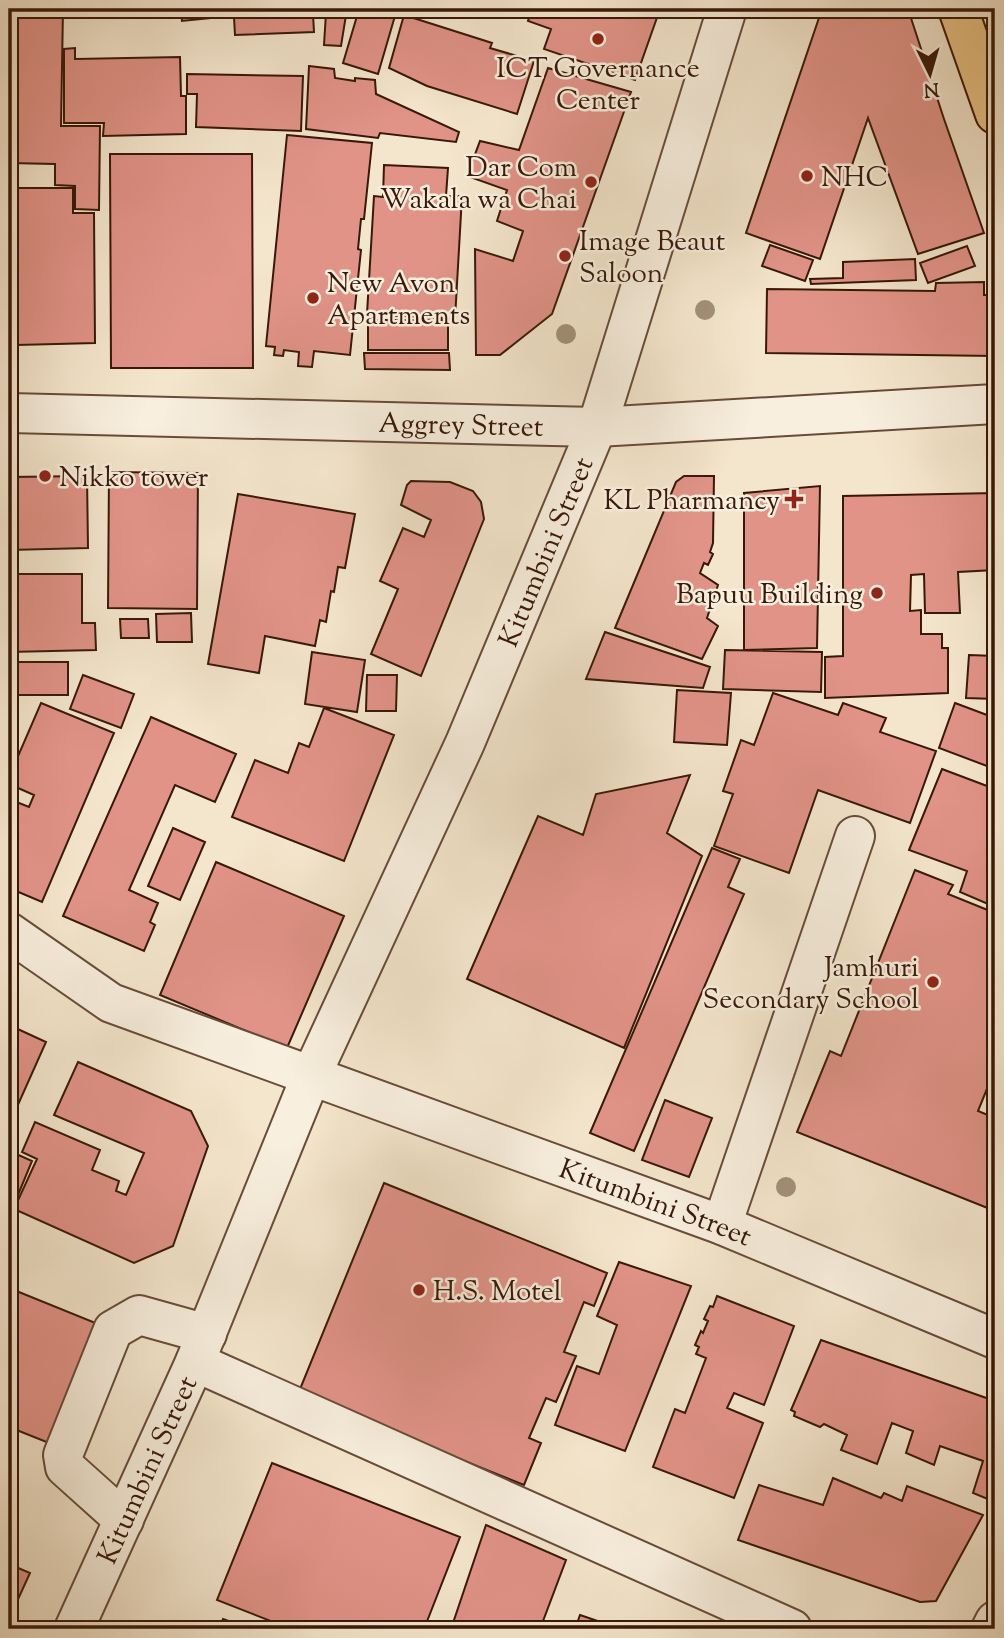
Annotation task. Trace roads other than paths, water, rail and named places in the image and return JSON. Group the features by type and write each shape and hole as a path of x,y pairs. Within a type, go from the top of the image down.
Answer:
{"highway":[{"path":"958,9 995,114"}],"street":[{"name":"Kitumbini Street","path":"74,1629 201,1348 311,1076 465,743 597,427 727,9"},
{"name":"Aggrey Street","path":"9,414 597,427 995,404"},
{"path":"722,1225 855,836"},
{"name":"Kitumbini Street","path":"9,932 111,1003 722,1225 995,1339"},
{"path":"124,1520 65,1467 63,1455 113,1330 139,1315 201,1348 792,1629"},
{"path":"991,1629 995,1621"}],"place":[{"name":"ICT Governance Center","path":"598,39"},
{"name":"NHC","path":"807,176"},
{"name":"Dar Com Wakala wa Chai","path":"591,182"},
{"name":"Image Beaut Saloon","path":"565,256"},
{"name":"New Avon Apartments","path":"313,298"},
{"name":"Nikko tower","path":"45,476"},
{"name":"KL Pharmancy","path":"794,499"},
{"name":"Bapuu Building","path":"877,593"},
{"name":"Jamhuri Secondary School","path":"933,982"},
{"name":"H.S. Motel","path":"419,1290"}]}
